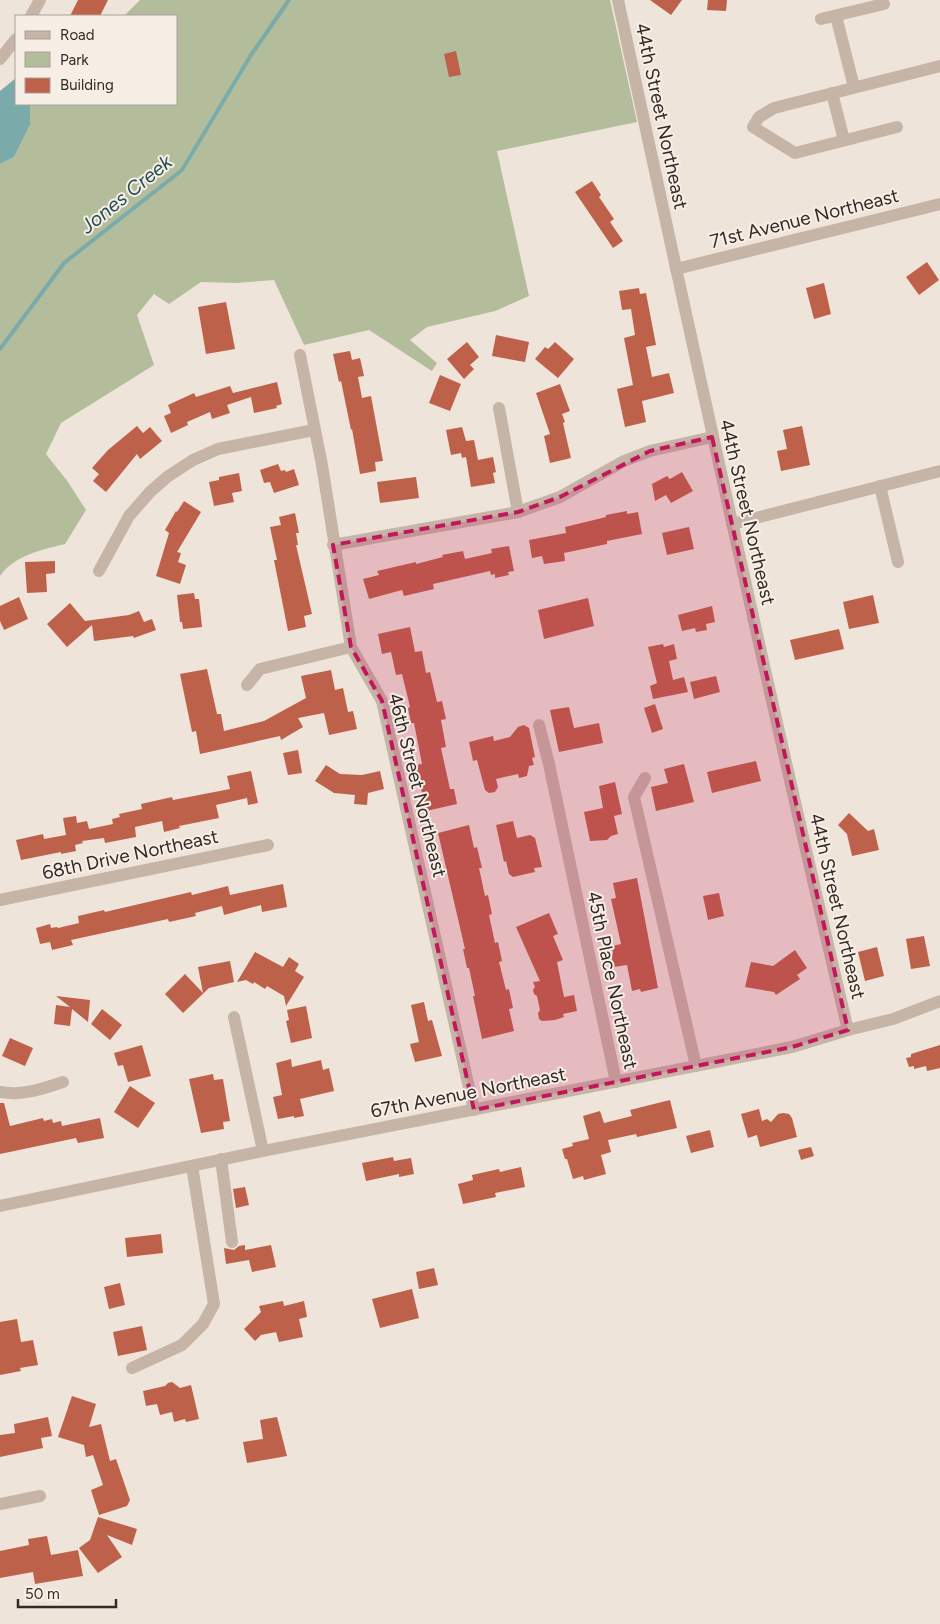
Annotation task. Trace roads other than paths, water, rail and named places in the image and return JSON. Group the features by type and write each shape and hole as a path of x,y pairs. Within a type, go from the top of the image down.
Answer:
{"street":[{"path":"32,15 40,0"},
{"name":"44th Street Northeast","path":"618,0 712,437 848,1030"},
{"path":"821,19 884,4"},
{"path":"836,16 854,88"},
{"path":"0,59 15,40"},
{"path":"897,127 795,153 752,127 759,117 774,108 940,66"},
{"path":"832,93 844,140"},
{"name":"71st Avenue Northeast","path":"676,269 940,204"},
{"name":"46th Street Northeast","path":"300,355 322,465 333,545 351,647 382,701 474,1110"},
{"path":"499,408 518,512"},
{"path":"99,571 129,516 167,476 193,460 218,449 314,430"},
{"path":"333,545 518,512 560,497 624,461 650,451 712,437"},
{"path":"732,524 940,470"},
{"path":"880,486 898,562"},
{"path":"247,685 260,669 351,647"},
{"name":"45th Place Northeast","path":"539,725 549,764 616,1082"},
{"path":"645,778 634,797 696,1066"},
{"name":"68th Drive Northeast","path":"0,900 268,845"},
{"name":"67th Avenue Northeast","path":"0,1206 221,1159 792,1047 893,1019 940,1001"},
{"path":"234,1017 263,1151"},
{"path":"0,1092 10,1094 31,1093 62,1082"},
{"path":"221,1159 232,1242"},
{"path":"132,1368 182,1345 203,1324 214,1304 192,1166"},
{"path":"0,1504 40,1496"}],"water":[{"path":"15,79 15,105 30,105 30,125 14,157 0,164 0,91"}],"waterway":[{"name":"Jones Creek","path":"0,349 64,263 182,170 251,55 289,0"}]}
